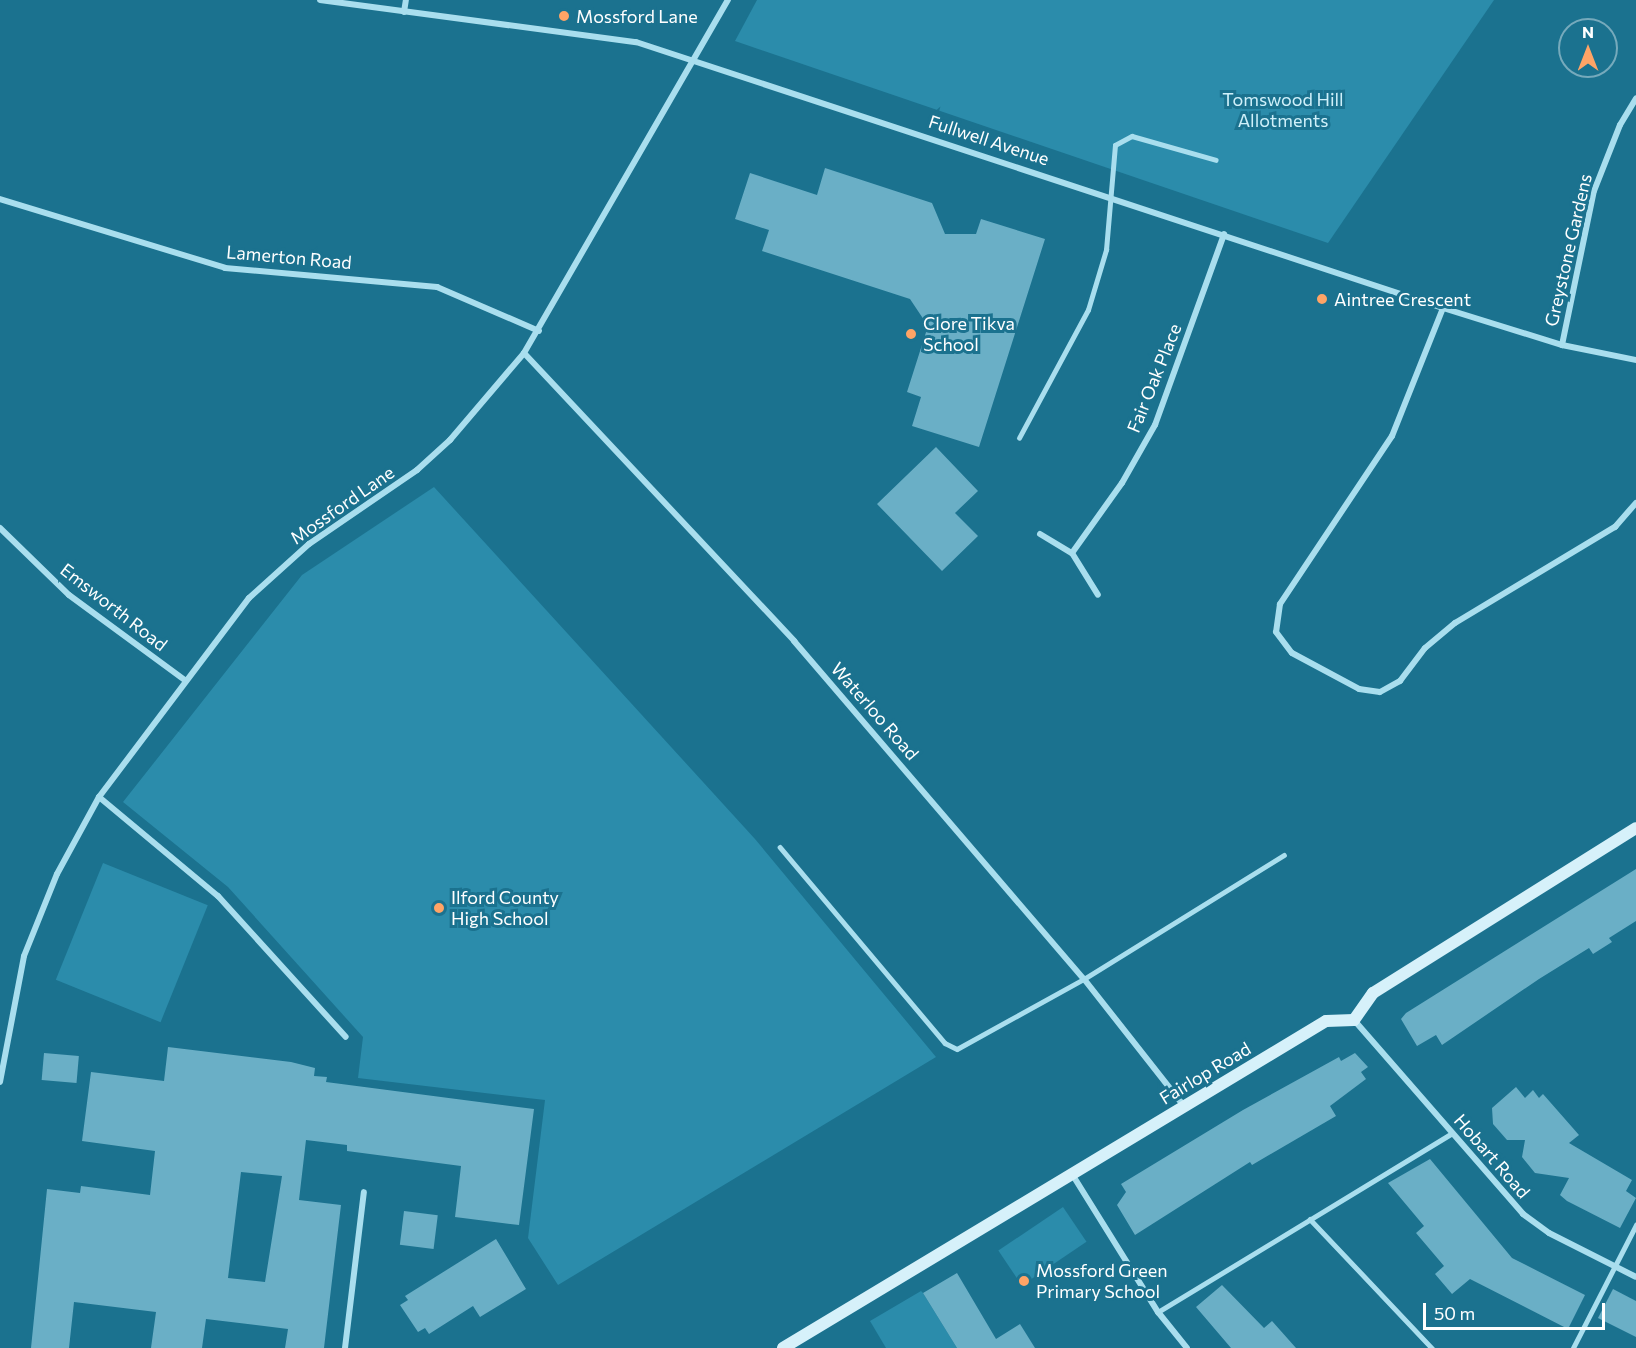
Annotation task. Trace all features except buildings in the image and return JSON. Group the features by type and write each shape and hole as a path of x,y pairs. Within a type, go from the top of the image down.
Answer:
{"street":[{"name":"Fullwell Avenue","path":"320,0 636,42 695,58 1443,308 1562,345 1636,360"},
{"path":"404,12 406,0"},
{"name":"Mossford Lane","path":"0,1082 24,956 57,874 99,797 249,598 309,544 417,470 450,440 524,353 539,331 728,0"},
{"name":"Greystone Gardens","path":"1562,345 1594,191 1620,125 1636,98"},
{"name":"Lamerton Road","path":"0,199 225,268 437,287 539,331"},
{"name":"Fair Oak Place","path":"1072,553 1122,483 1155,425 1224,234"},
{"path":"1443,308 1392,436 1280,604 1276,632 1292,653 1359,689 1380,692 1400,681 1425,648 1455,623 1615,527 1636,502"},
{"name":"Waterloo Road","path":"524,353 794,641 1084,978 1184,1106"},
{"name":"Emsworth Road","path":"0,528 69,596 186,681"},
{"path":"1040,534 1072,553 1098,595"},
{"path":"99,797 218,896 346,1037"},
{"path":"1354,1020 1373,993 1636,828"},
{"name":"Fairlop Road","path":"783,1348 1326,1021 1354,1020"},
{"name":"Hobart Road","path":"1354,1020 1523,1214 1548,1233 1636,1277"},
{"path":"1072,1174 1158,1312 1187,1348"},
{"path":"345,1348 364,1192"}],"lane":[{"path":"1019,438 1088,310 1106,250 1111,196 1110,159 1115,145 1132,136 1216,160"},
{"path":"780,847 945,1043 957,1049 1084,978 1284,855"},
{"path":"1158,1312 1452,1133"},
{"path":"1310,1220 1432,1348"},
{"path":"1573,1348 1636,1225"}],"green space":[{"name":"Tomswood Hill Allotments","path":"757,0 1494,0 1328,243 735,41"},
{"name":"Ilford County High School","path":"434,487 755,839 936,1057 558,1285 528,1238 545,1100 358,1078 363,1037 228,887 123,802 302,575"},
{"path":"103,863 208,905 161,1022 56,980"},
{"path":"1063,1207 1086,1242 1022,1285 998,1251"},
{"path":"921,1291 957,1348 886,1348 870,1321"}],"place":[{"name":"Mossford Lane","path":"564,16"},
{"name":"Aintree Crescent","path":"1322,299"},
{"name":"Clore Tikva School","path":"911,334"},
{"name":"Ilford County High School","path":"439,908"},
{"name":"Mossford Green Primary School","path":"1024,1281"}]}
